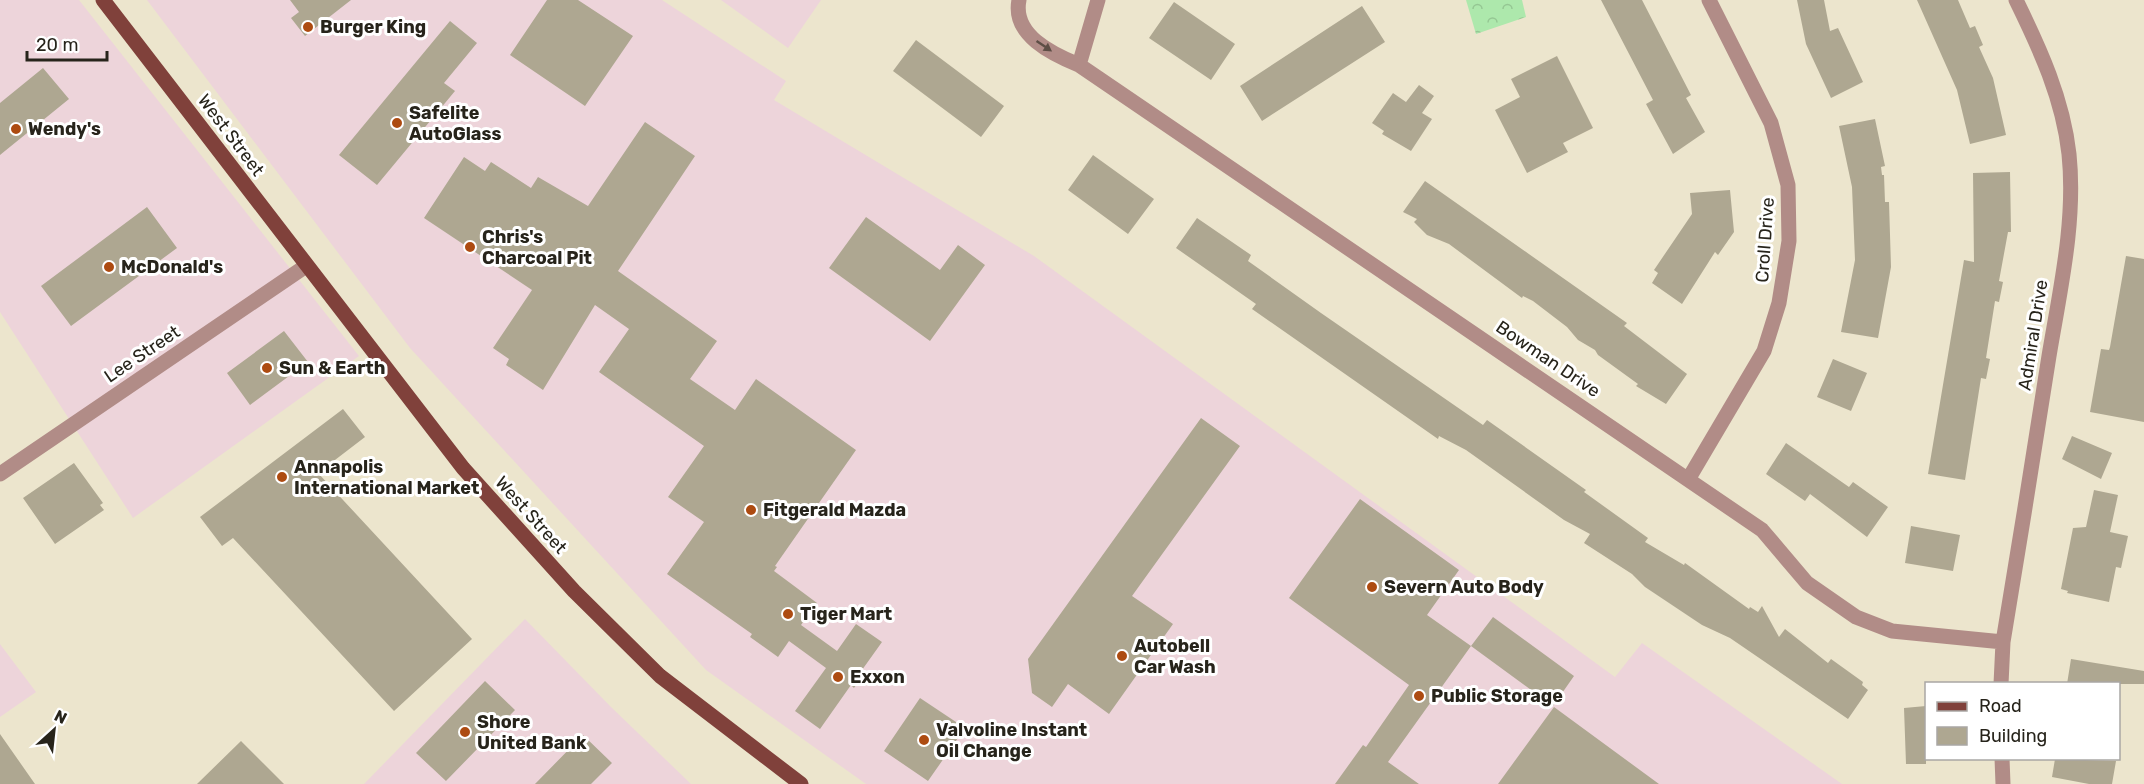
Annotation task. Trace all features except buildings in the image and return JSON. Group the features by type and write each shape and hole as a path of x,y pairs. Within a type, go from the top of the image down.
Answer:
{"main road":[{"name":"West Street","path":"103,0 463,468 574,591 660,676 801,784"}],"street":[{"name":"Bowman Drive","path":"1018,0 1017,10 1025,34 1062,58 1079,65 1689,478 1762,530 1808,584 1856,617 1892,631 2003,642"},
{"path":"1079,65 1098,0"},
{"name":"Croll Drive","path":"1689,478 1764,351 1779,303 1789,241 1788,185 1771,123 1708,0"},
{"name":"Admiral Drive","path":"2001,682 2003,642 2064,266 2071,198 2069,154 2064,120 2040,50 2016,0"},
{"name":"Lee Street","path":"0,474 306,266"},
{"path":"2002,760 2003,784"}],"shaded area":[{"path":"0,0 79,0 359,356 133,518 0,312"},
{"path":"147,0 662,0 786,81 774,100 1034,256 1615,677 1642,643 1842,784 866,784 706,670 410,348"},
{"path":"721,0 821,0 788,48"},
{"path":"525,619 611,707 691,784 364,784"},
{"path":"0,644 36,692 0,717"}],"green space":[{"path":"1466,0 1522,0 1526,17 1476,34"}],"place":[{"name":"Burger King","path":"308,27"},
{"name":"Safelite AutoGlass","path":"397,123"},
{"name":"Wendy's","path":"16,129"},
{"name":"Chris's Charcoal Pit","path":"470,247"},
{"name":"McDonald's","path":"109,267"},
{"name":"Sun & Earth","path":"267,368"},
{"name":"Annapolis International Market","path":"282,477"},
{"name":"Fitgerald Mazda","path":"751,510"},
{"name":"Severn Auto Body","path":"1372,587"},
{"name":"Tiger Mart","path":"788,614"},
{"name":"Autobell Car Wash","path":"1122,656"},
{"name":"Exxon","path":"838,677"},
{"name":"Public Storage","path":"1419,696"},
{"name":"Shore United Bank","path":"465,732"},
{"name":"Valvoline Instant Oil Change","path":"924,740"}]}
